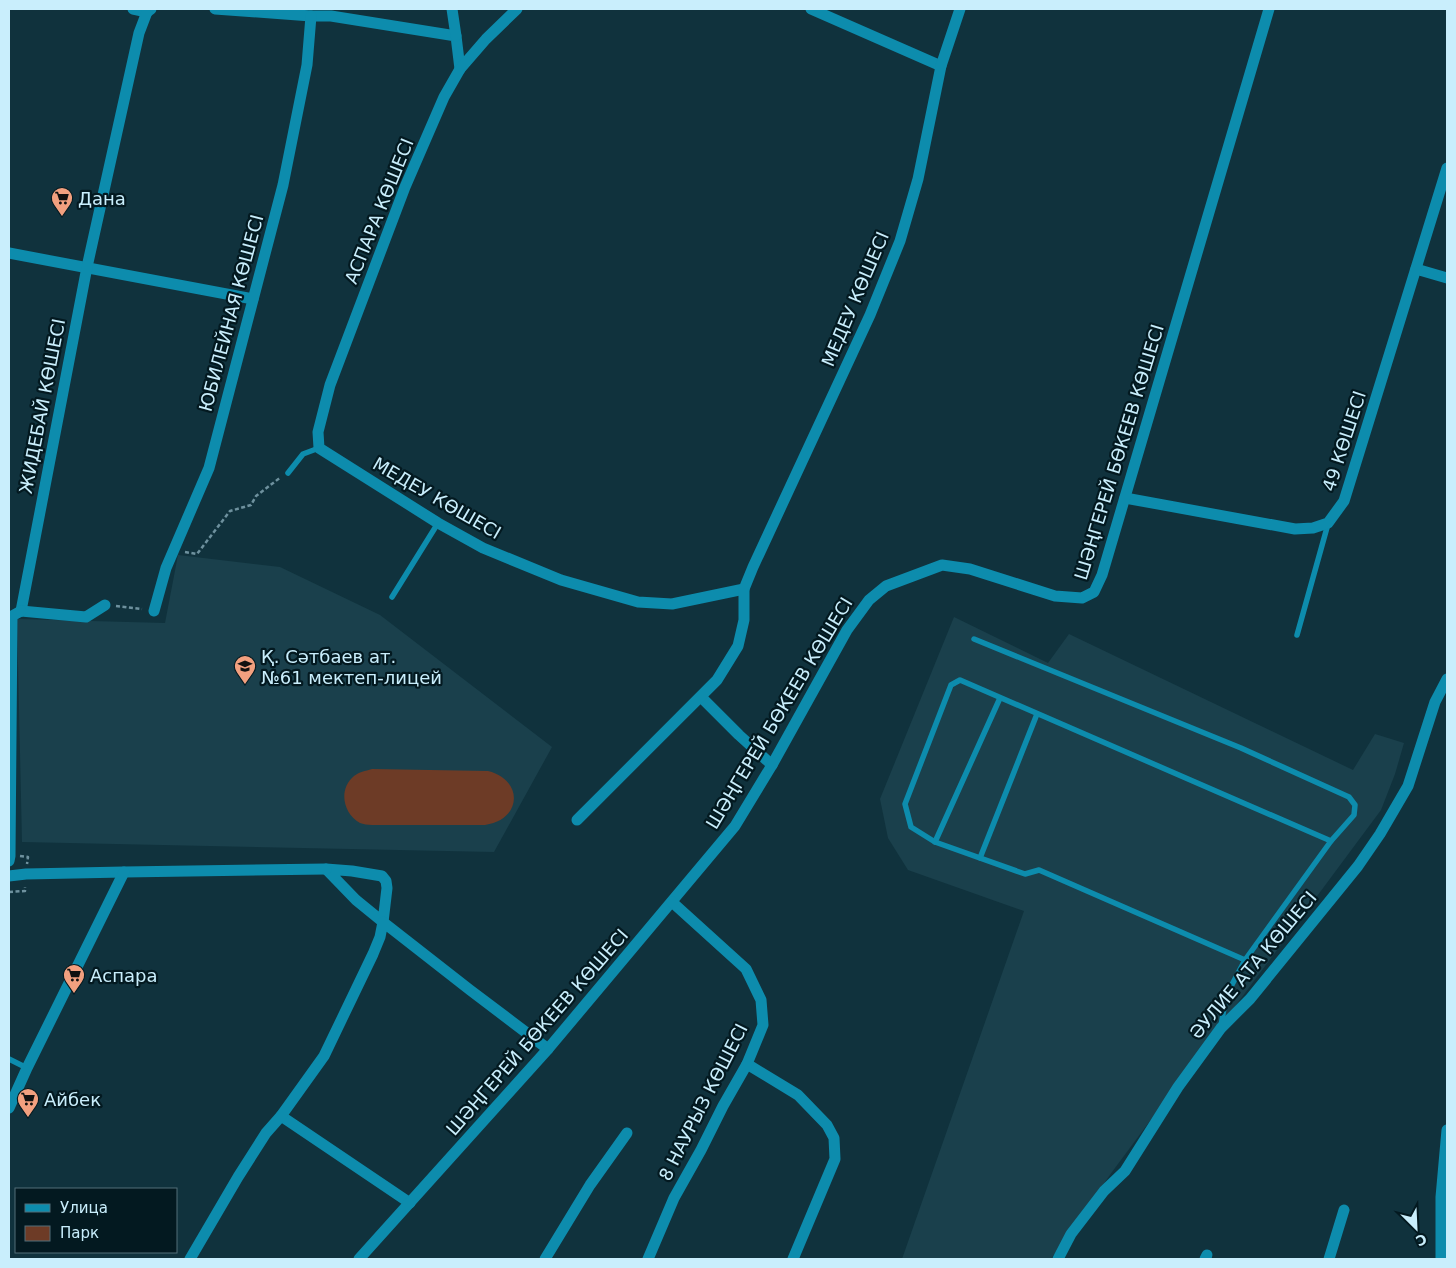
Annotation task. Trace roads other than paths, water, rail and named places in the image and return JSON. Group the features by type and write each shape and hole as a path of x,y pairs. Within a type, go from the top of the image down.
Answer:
{"street":[{"path":"133,9 149,10"},
{"path":"215,9 331,16 456,36"},
{"path":"452,9 460,69"},
{"name":"АСПАРА КӨШЕСІ","path":"319,448 318,432 330,385 405,186 444,97 460,69 486,39 517,9"},
{"path":"811,9 941,66"},
{"name":"МЕДЕУ КӨШЕСІ","path":"577,820 718,680 738,646 744,620 744,589 870,315 900,241 918,180 941,66 960,9"},
{"name":"ШӘҢГЕРЕЙ БӨКЕЕВ КӨШЕСІ","path":"359,1259 548,1049 735,826 772,765 847,630 869,600 886,586 942,565 970,569 1055,596 1082,598 1094,592 1102,576 1269,9"},
{"name":"ЖИДЕБАЙ КӨШЕСІ","path":"9,861 14,614 87,266 139,34 149,10"},
{"name":"ЮБИЛЕЙНАЯ КӨШЕСІ","path":"154,611 166,568 209,468 285,176 307,65 311,16"},
{"name":"49 КӨШЕСІ","path":"1328,523 1344,501 1447,168"},
{"path":"9,253 87,266 253,299"},
{"path":"1416,268 1447,278"},
{"name":"МЕДЕУ КӨШЕСІ","path":"319,448 438,524 483,548 561,580 638,602 672,604 744,589"},
{"path":"1125,498 1295,529 1313,528 1328,523"},
{"path":"14,614 86,617 105,604"},
{"name":"ӘУЛИЕ АТА КӨШЕСІ","path":"1058,1259 1071,1234 1098,1198 1125,1171 1178,1087 1221,1028 1256,991 1358,866 1380,834 1408,786 1435,702 1447,679"},
{"path":"701,697 772,765"},
{"path":"326,869 356,900 383,922 548,1049"},
{"path":"9,876 26,874 326,869 382,876 386,881 387,888 380,937 324,1056 281,1116 266,1133 190,1259"},
{"path":"9,1108 124,872"},
{"name":"8 НАУРЫЗ КӨШЕСІ","path":"648,1259 674,1198 747,1064 763,1025 761,1000 746,969 672,902"},
{"path":"747,1064 798,1096 827,1125 834,1138 835,1160 793,1259"},
{"path":"281,1116 410,1203"},
{"path":"1441,1259 1441,1197 1447,1130"},
{"path":"545,1259 590,1185 628,1133"},
{"path":"1329,1259 1344,1210"}],"lane":[{"path":"288,473 303,454 319,448"},
{"path":"1298,635 1328,523"},
{"path":"392,597 438,524"},
{"path":"974,639 1241,748 1349,797 1355,805 1354,815 1331,841 1245,960 1226,996 1221,1028"},
{"path":"1245,960 1039,870 1025,874 936,842 911,827 904,804 951,686 960,680 1331,841"},
{"path":"936,842 1000,698"},
{"path":"980,858 1037,714"},
{"path":"9,1059 27,1068"}],"place":[{"name":"Дана","path":"62,217"},
{"name":"Қ. Сәтбаев ат. №61 мектеп-лицей","path":"245,685"},
{"name":"Аспара","path":"74,994"},
{"name":"Айбек","path":"28,1118"}]}
